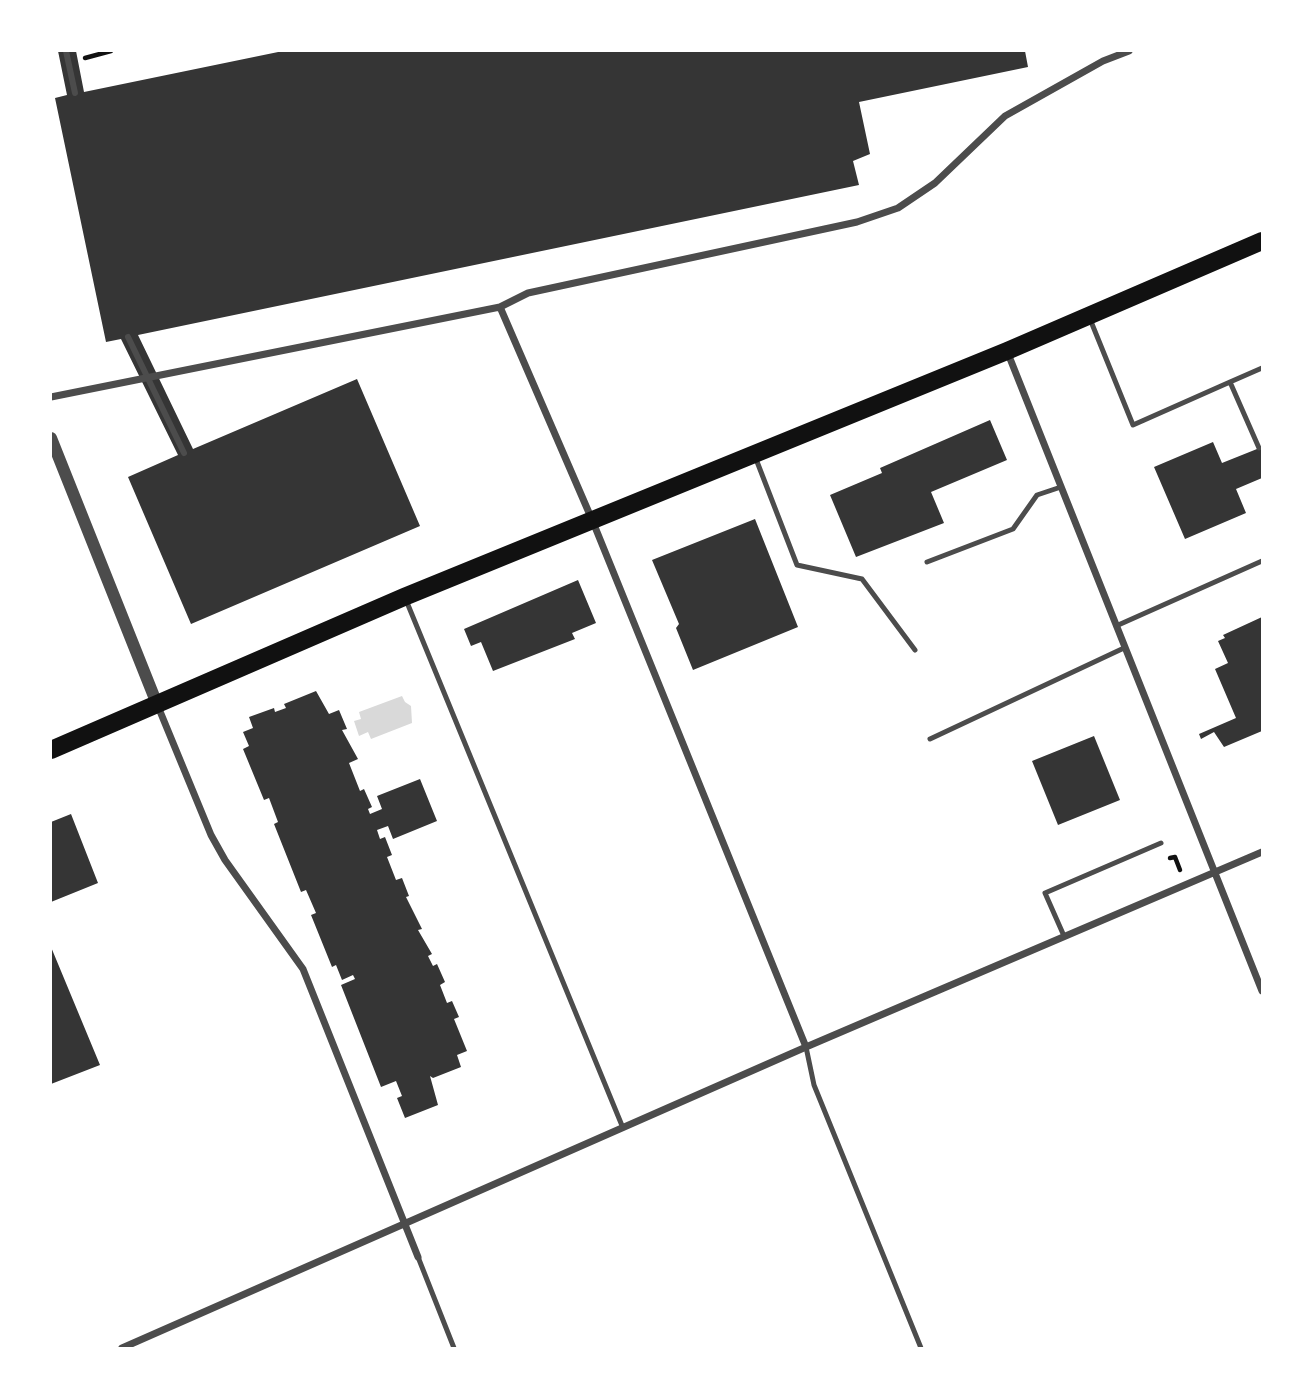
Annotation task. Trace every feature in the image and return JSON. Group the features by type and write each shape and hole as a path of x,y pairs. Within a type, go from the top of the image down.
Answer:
{"main road":[{"path":"51,750 404,597 755,456 1262,241"}],"street":[{"path":"66,51 75,93"},
{"path":"51,397 500,307 528,293 857,222 898,208 935,183 1005,116 1103,61 1129,51"},
{"path":"500,307 593,522 806,1047"},
{"path":"128,337 184,453"},
{"path":"1007,351 1262,991"},
{"path":"51,438 211,835 225,860 303,969 418,1257"},
{"path":"122,1348 806,1047 1262,852"}],"lane":[{"path":"1089,316 1133,425 1262,368"},
{"path":"1230,382 1259,448"},
{"path":"755,456 797,565 862,579 915,650"},
{"path":"927,562 1013,529 1037,495 1061,487"},
{"path":"1116,626 1262,561"},
{"path":"404,597 623,1128"},
{"path":"930,739 1124,649"},
{"path":"1064,936 1045,893 1161,843"},
{"path":"806,1047 814,1085 921,1348"},
{"path":"418,1257 454,1348"}],"shaded area":[{"path":"402,696 411,706 412,723 371,739 368,732 359,736 354,721 361,719 359,712"}],"building":[{"path":"58,51 76,51 84,92 283,51 1025,51 1028,67 859,102 870,154 853,161 859,185 138,335 193,449 357,379 420,526 191,624 128,477 178,455 121,339 106,342 55,98 67,95"},
{"path":"990,420 1007,460 931,492 944,523 856,557 830,495 882,473 880,468"},
{"path":"1213,442 1222,463 1262,447 1262,478 1236,489 1246,513 1185,539 1154,467"},
{"path":"755,519 798,627 693,670 676,628 679,624 652,560"},
{"path":"578,580 596,623 572,633 575,639 493,671 481,642 471,646 464,629"},
{"path":"1262,617 1262,731 1224,747 1214,732 1201,739 1199,734 1236,718 1215,669 1228,663 1218,641 1225,638 1223,635"},
{"path":"316,691 329,714 339,710 347,729 342,730 358,759 349,763 360,791 364,789 372,807 368,809 370,814 382,809 377,796 420,779 437,821 393,839 388,826 377,830 380,839 385,837 392,855 387,857 396,880 402,878 409,896 406,897 422,929 418,930 432,954 428,956 433,966 437,964 445,982 440,985 447,1003 452,1001 459,1017 454,1019 467,1051 457,1055 461,1067 433,1078 430,1076 438,1105 405,1118 397,1098 402,1096 396,1081 381,1087 341,985 355,979 353,975 342,980 336,965 332,967 311,915 316,913 306,890 301,892 274,824 278,822 269,798 264,800 243,749 249,746 243,732 253,728 249,717 274,708 275,712 286,708 284,704"},
{"path":"1094,736 1120,800 1058,825 1032,761"},
{"path":"71,814 98,883 51,902 51,822"},
{"path":"51,947 100,1065 51,1084"}]}
